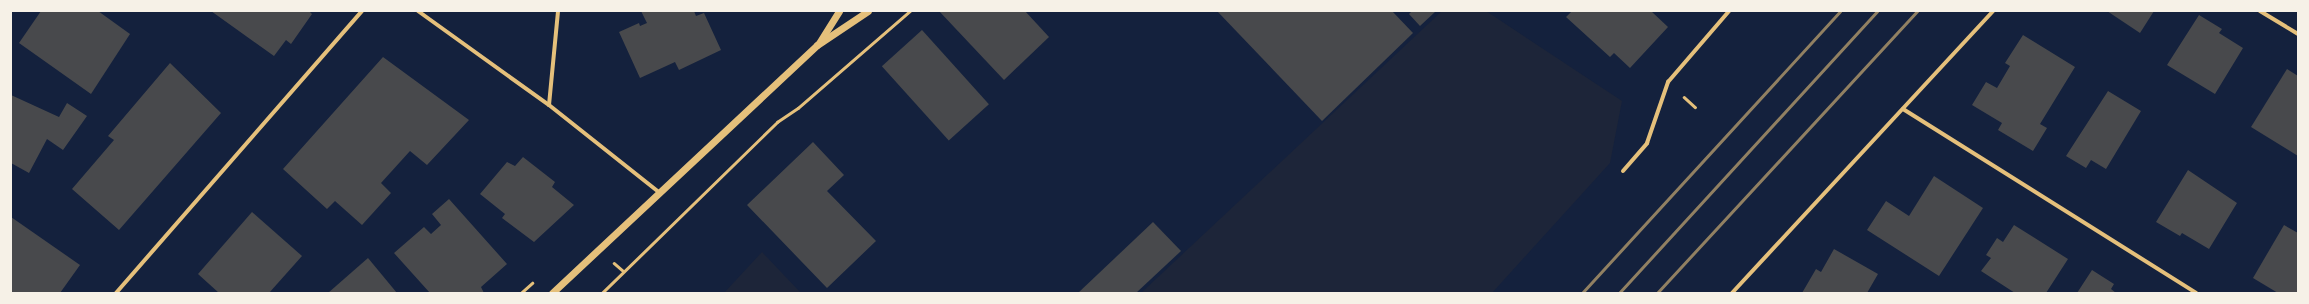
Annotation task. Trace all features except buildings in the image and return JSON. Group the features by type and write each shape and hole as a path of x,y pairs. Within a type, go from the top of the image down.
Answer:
{"street":[{"path":"116,293 362,11"},
{"path":"418,11 549,105 660,193"},
{"path":"549,105 558,11"},
{"path":"817,45 839,11"},
{"path":"552,293 817,45 868,11"},
{"path":"1623,171 1647,143 1668,82 1729,11"},
{"path":"1732,293 1993,11"},
{"path":"2260,11 2298,34"},
{"path":"1903,109 2196,293"}],"path":[{"path":"602,293 622,270 777,122 798,108 910,11"}],"shaded area":[{"path":"1442,11 1486,11 1622,101 1610,163 1492,293 1141,293"},
{"path":"762,252 801,293 724,293"}],"railway":[{"path":"1582,293 1840,11"},
{"path":"1619,293 1877,11"},
{"path":"1657,293 1917,11"}]}
